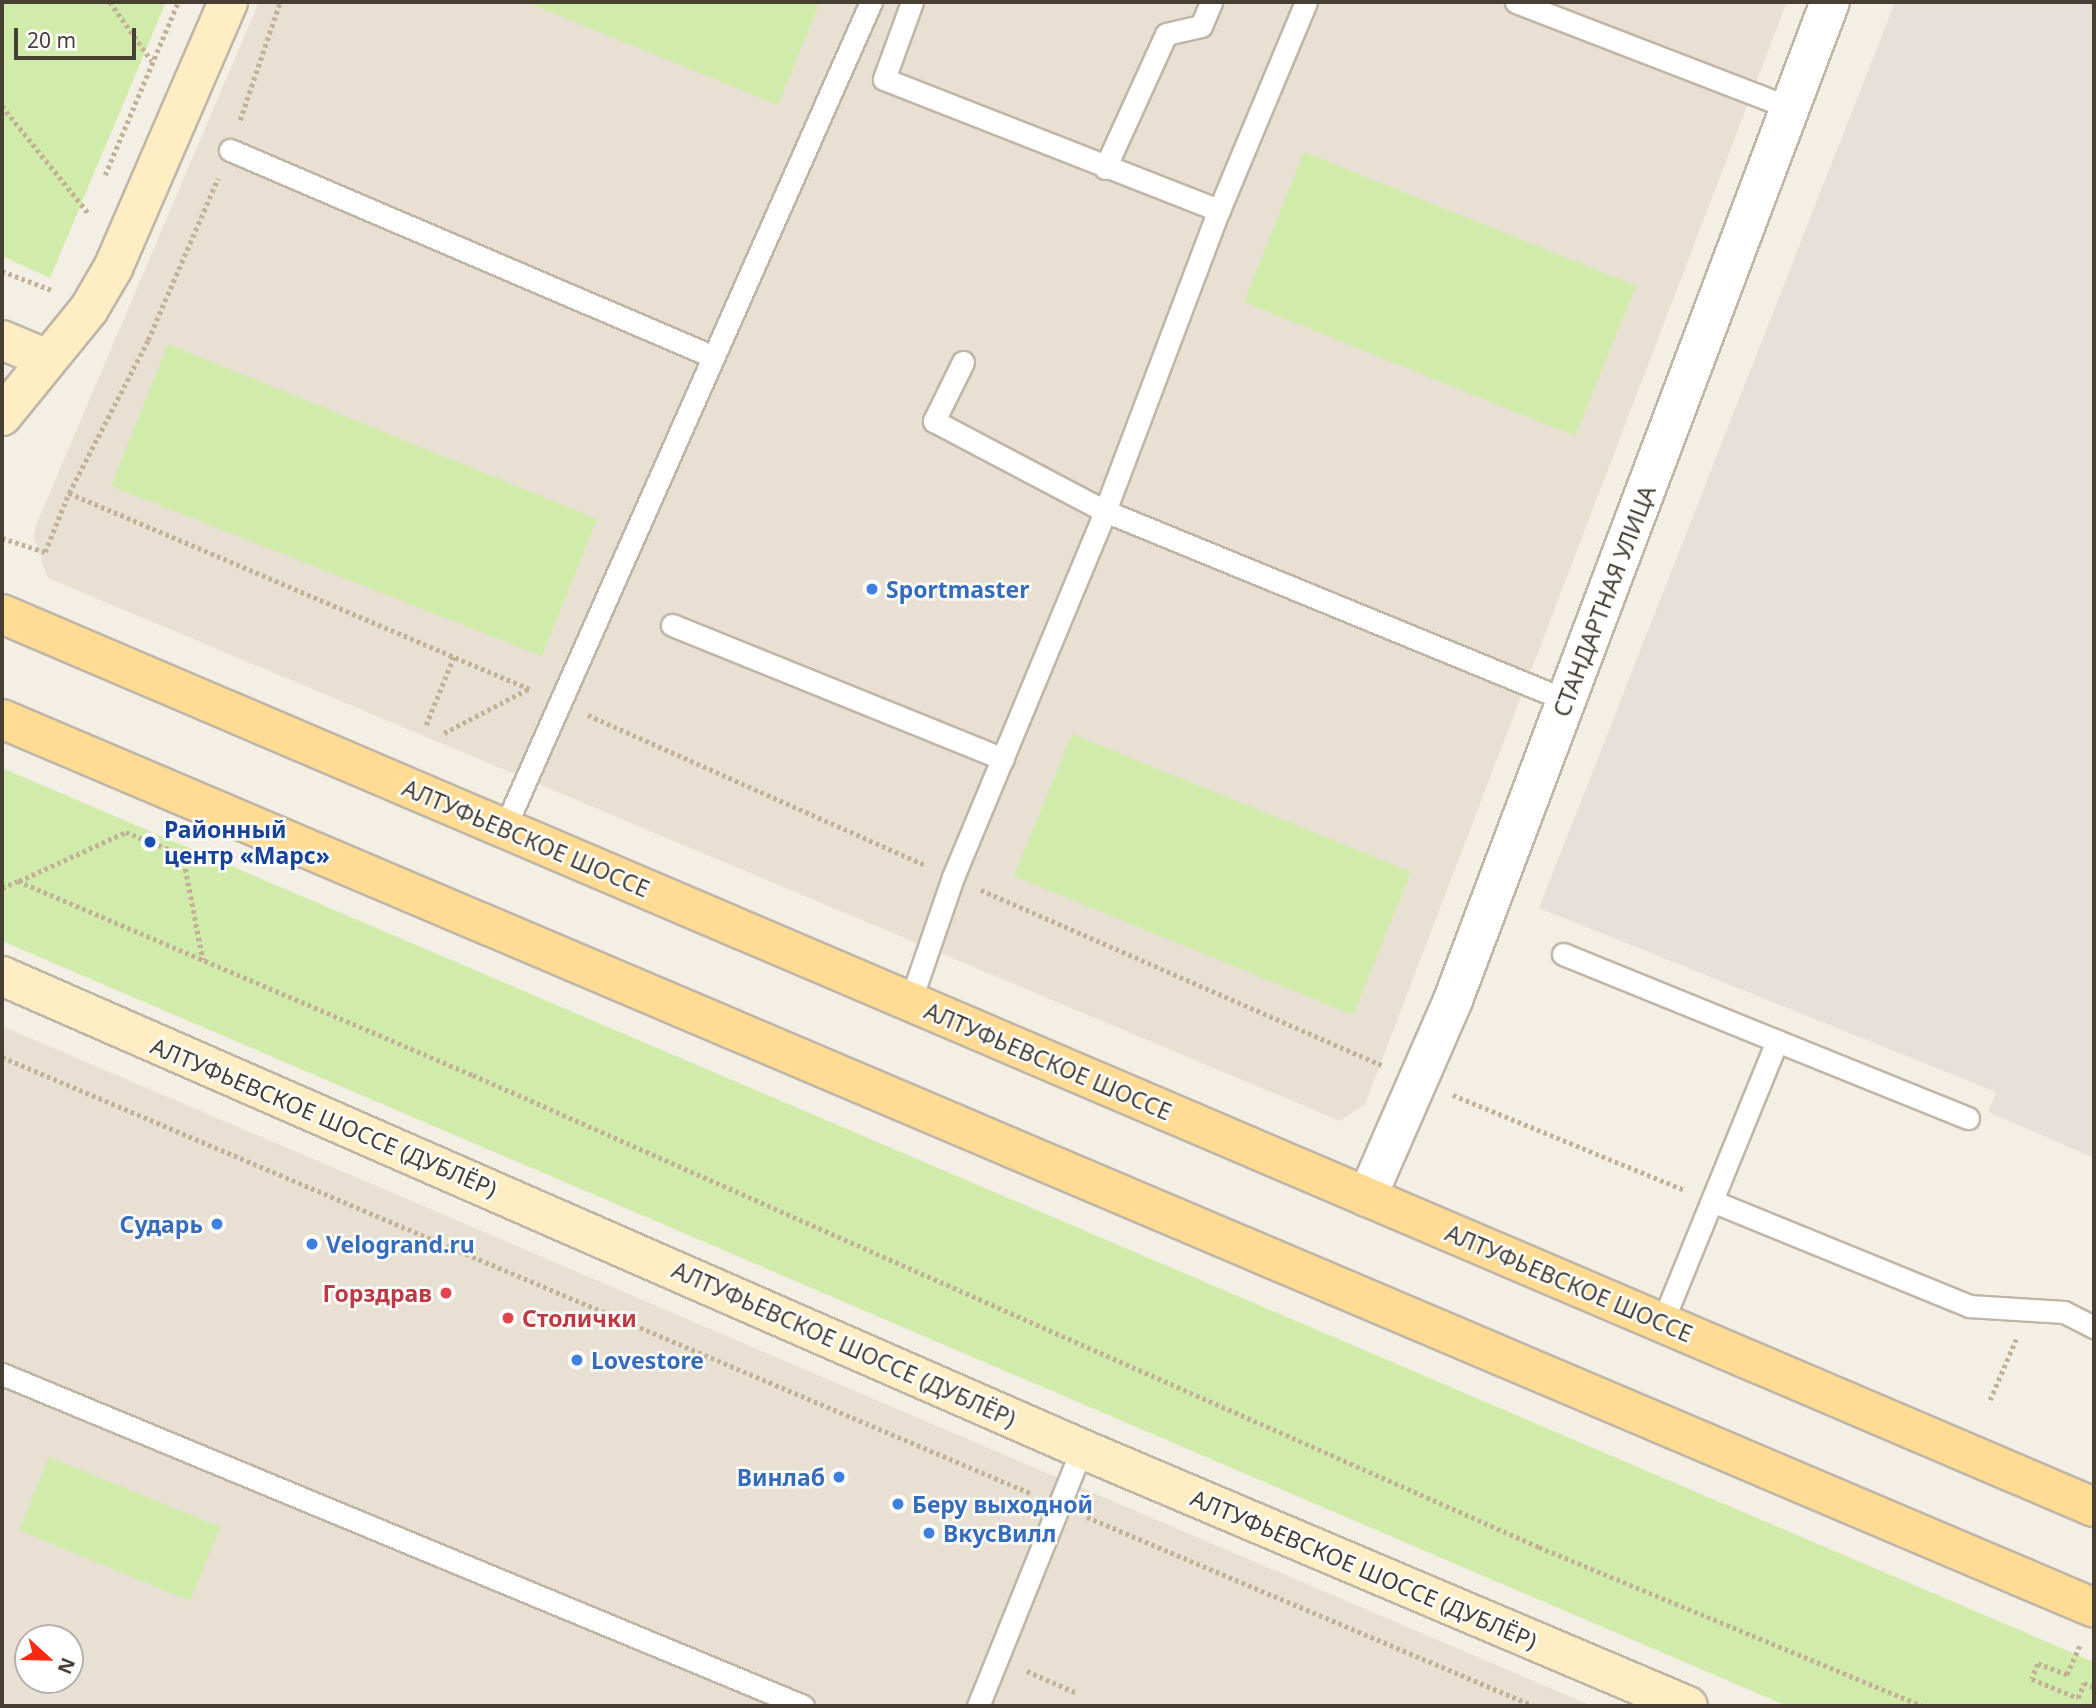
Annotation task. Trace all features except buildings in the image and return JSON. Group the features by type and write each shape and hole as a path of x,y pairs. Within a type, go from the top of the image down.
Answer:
{"main road":[{"path":"2,416 89,309 113,268 228,2"},
{"path":"2,340 47,359"},
{"name":"АЛТУФЬЕВСКОЕ ШОССЕ","path":"2,614 2094,1507"},
{"path":"2,719 2094,1608"},
{"name":"АЛТУФЬЕВСКОЕ ШОССЕ (ДУБЛЁР)","path":"2,976 1082,1449 1688,1706"}],"street":[{"name":"СТАНДАРТНАЯ УЛИЦА","path":"1367,1197 1453,1000 1830,2"}],"lane":[{"path":"504,829 871,2"},
{"path":"912,2 884,79 1105,168 1219,209"},
{"path":"1105,168 1166,34 1201,26 1211,2"},
{"path":"910,1002 953,877 1105,511 1219,209 1306,2"},
{"path":"1516,2 1790,108"},
{"path":"230,150 714,357"},
{"path":"963,362 934,421 1105,511 1566,700"},
{"path":"672,625 1003,759"},
{"path":"1563,954 1968,1118"},
{"path":"1662,1323 1777,1041"},
{"path":"1712,1201 1969,1306 2064,1312 2094,1328"},
{"path":"2,1374 803,1706"},
{"path":"978,1706 1082,1449"}],"path":[{"path":"110,2 153,62"},
{"path":"100,189 178,2"},
{"path":"2,538 45,552 69,493 148,340 230,150 280,2"},
{"path":"2,106 89,214"},
{"path":"84,227 94,201"},
{"path":"2,271 57,292"},
{"path":"69,493 560,702 1417,1081 1712,1201"},
{"path":"426,725 454,656"},
{"path":"444,733 529,689"},
{"path":"2,888 126,832 183,855 203,960"},
{"path":"18,881 1539,1547 1922,1706"},
{"path":"2,1057 1534,1706"},
{"path":"1990,1400 2028,1310"},
{"path":"997,1657 1077,1693"},
{"path":"2067,1675 2038,1664 2032,1679 2078,1698 2084,1683 2094,1687"}],"shaded area":[{"path":"259,2 1787,2 1365,1104 1340,1121 48,578 34,538 36,525"},
{"path":"1895,2 2094,2 2094,1158 1988,1112 1996,1092 1539,908"},
{"path":"2,1026 1592,1706 2,1706"}],"green space":[{"path":"2,2 166,2 50,278 2,256"},
{"path":"526,2 820,2 778,105"},
{"path":"1304,152 1636,286 1575,436 1244,302"},
{"path":"168,344 597,519 542,656 111,486"},
{"path":"1072,734 1411,872 1353,1015 1014,876"},
{"path":"2,768 2094,1662 2094,1706 1787,1706 2,941"},
{"path":"49,1457 220,1527 190,1601 19,1530"}],"place":[{"name":"Sportmaster","path":"872,589"},
{"name":"Районный центр «Марс»","path":"150,842"},
{"name":"Сударь","path":"217,1224"},
{"name":"Velogrand.ru","path":"312,1244"},
{"name":"Горздрав","path":"446,1293"},
{"name":"Столички","path":"508,1318"},
{"name":"Lovestore","path":"577,1360"},
{"name":"Винлаб","path":"839,1477"},
{"name":"Беру выходной","path":"898,1504"},
{"name":"ВкусВилл","path":"929,1533"}]}
